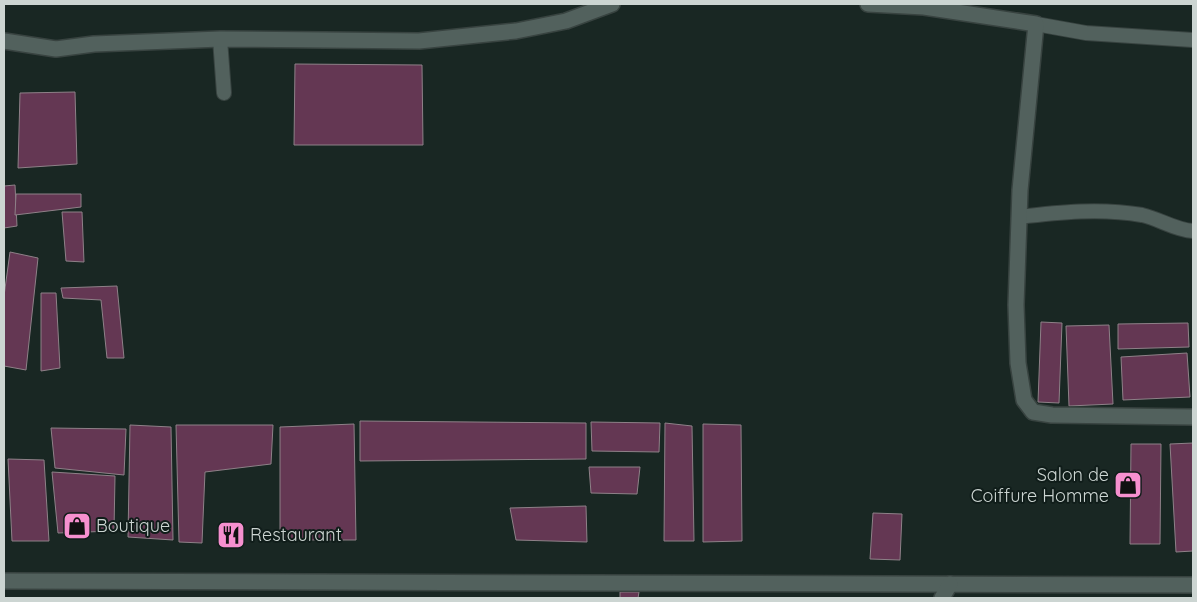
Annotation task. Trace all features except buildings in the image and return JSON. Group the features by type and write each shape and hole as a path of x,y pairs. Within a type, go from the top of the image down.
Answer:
{"street":[{"path":"4,41 56,49 94,44 220,39 419,41 516,31 566,21 612,4"},
{"path":"868,4 924,6 1036,24 1025,130 1019,217 1016,305 1018,363 1024,400 1033,412 1052,415 1193,417"},
{"path":"4,580 1193,585"},
{"path":"942,598 950,584"}],"lane":[{"path":"1036,24 1086,33 1193,40"},
{"path":"220,39 224,93"},
{"path":"1019,217 1078,210 1120,212 1144,216 1193,232"}],"place":[{"name":"Salon de Coiffure Homme","path":"1128,485"},
{"name":"Boutique","path":"77,526"},
{"name":"Restaurant","path":"231,535"}]}
